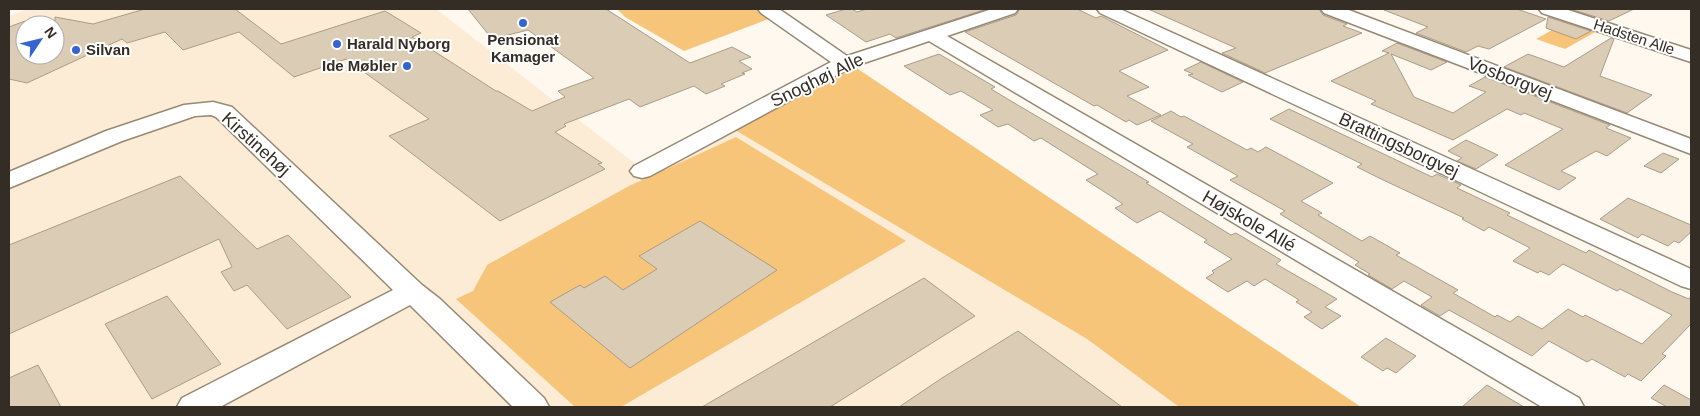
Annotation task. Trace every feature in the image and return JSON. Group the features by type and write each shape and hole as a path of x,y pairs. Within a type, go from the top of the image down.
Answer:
{"street":[{"path":"767,9 846,63"},
{"name":"Brattingsborgvej","path":"1106,9 1691,280"},
{"name":"Vosborgvej","path":"1330,9 1691,147"},
{"name":"Hadsten Alle","path":"1548,9 1691,56"},
{"name":"Snoghøj Alle","path":"642,171 846,63 1005,10"},
{"name":"Højskole Allé","path":"930,34 1568,407"},
{"name":"Kirstinehøj","path":"9,181 114,136 192,110 216,108 224,112 412,292 430,306 532,407"},
{"path":"193,407 412,292"}],"shaded area":[{"path":"28,9 436,9 647,173 735,130 1087,339 1179,407 9,407 9,16"},
{"path":"617,9 756,9 771,18 684,51 625,17"},
{"path":"1570,20 1599,30 1565,49 1536,39"},
{"path":"855,67 1361,407 1179,407 1087,339 735,130"},
{"path":"736,137 906,241 621,407 575,407 456,299 473,291 487,265 629,186"}],"building":[{"path":"145,9 235,9 281,44 385,11 421,33 412,37 496,91 532,111 565,97 558,91 594,78 528,30 492,39 468,9 606,9 690,63 732,47 751,57 739,61 752,69 721,84 725,86 706,94 694,86 640,107 629,99 564,124 566,126 555,132 602,163 598,164 605,169 500,221 389,136 429,119 346,59 294,77 239,32 183,50 165,32 127,43 122,39 27,83 9,79 9,27 15,25 15,65 65,65 65,19 93,24"},
{"path":"852,9 857,12 867,9 987,9 896,38 890,34 866,42 826,15"},
{"path":"1020,9 1077,9 1096,18 1101,16 1168,50 1119,71 1149,87 1127,96 1161,115 1137,125 1129,120 1126,122 1097,105 1094,106 965,32 1016,15"},
{"path":"1148,9 1319,9 1323,15 1347,24 1343,26 1362,33 1265,73 1222,53 1236,48"},
{"path":"1385,9 1517,9 1546,19 1489,49 1478,46 1466,52 1416,33 1428,27"},
{"path":"1570,9 1634,9 1609,21"},
{"path":"1548,17 1591,31 1576,39 1546,28"},
{"path":"1611,38 1614,39 1600,76 1652,95 1627,113 1504,67 1528,54 1564,67"},
{"path":"1397,43 1447,62 1431,70 1391,54 1414,97 1453,113 1486,92 1469,86 1485,77 1610,125 1606,128 1631,138 1607,156 1596,151 1561,171 1576,178 1559,190 1505,165 1563,129 1524,113 1521,115 1507,109 1453,140 1371,104 1376,101 1331,81 1389,53 1382,51"},
{"path":"939,54 995,87 991,89 1149,182 1146,183 1231,235 1236,233 1281,260 1276,264 1337,299 1325,307 1341,316 1322,329 1304,317 1312,312 1296,302 1299,300 1265,279 1254,286 1247,281 1228,292 1206,278 1214,273 1212,271 1232,259 1204,242 1207,240 1160,211 1137,223 1115,208 1123,204 1086,180 1098,174 1041,138 1034,141 1008,124 998,127 980,115 993,110 961,91 950,95 904,66"},
{"path":"1201,62 1243,82 1222,92 1188,75 1193,74 1184,70"},
{"path":"1289,109 1432,177 1437,174 1461,185 1457,188 1510,213 1507,215 1586,253 1589,250 1672,292 1689,299 1691,296 1691,324 1662,354 1666,356 1641,381 1628,374 1625,377 1592,359 1587,362 1549,341 1532,356 1449,310 1440,316 1421,305 1432,297 1404,281 1392,289 1368,275 1370,274 1355,265 1359,262 1280,214 1285,211 1230,180 1238,176 1187,147 1193,144 1151,121 1171,111 1247,150 1251,148 1258,152 1266,147 1333,183 1301,201 1322,213 1318,215 1362,241 1370,236 1400,253 1396,255 1458,290 1453,293 1495,317 1497,315 1510,322 1518,316 1542,329 1568,309 1583,317 1585,315 1642,344 1672,315 1620,289 1617,291 1563,264 1549,275 1540,271 1538,273 1513,261 1530,248 1489,227 1484,231 1462,219 1464,218 1357,167 1362,164 1270,119"},
{"path":"1466,140 1498,155 1476,169 1457,161 1462,158 1448,151"},
{"path":"1663,153 1679,159 1661,173 1644,166"},
{"path":"180,176 257,249 288,235 351,297 287,329 247,285 234,291 221,272 232,267 219,239 9,334 9,245"},
{"path":"1628,198 1691,225 1691,232 1679,243 1674,241 1668,246 1642,234 1638,238 1600,219"},
{"path":"700,221 777,270 630,368 550,302 580,285 584,288 605,276 623,290 657,269 639,256"},
{"path":"924,278 975,316 830,407 702,407"},
{"path":"167,296 221,364 152,399 105,324"},
{"path":"1018,331 1122,407 899,407 942,378"},
{"path":"1386,338 1416,356 1396,373 1387,368 1383,371 1361,357"},
{"path":"38,365 61,407 9,407 9,378"},
{"path":"1487,385 1524,407 1462,407"},
{"path":"1664,385 1691,400 1691,407 1667,407 1651,398"}],"place":[{"name":"Pensionat Kamager","path":"523,23"},
{"name":"Harald Nyborg","path":"337,44"},
{"name":"Silvan","path":"76,50"},
{"name":"Ide Møbler","path":"407,66"}]}
